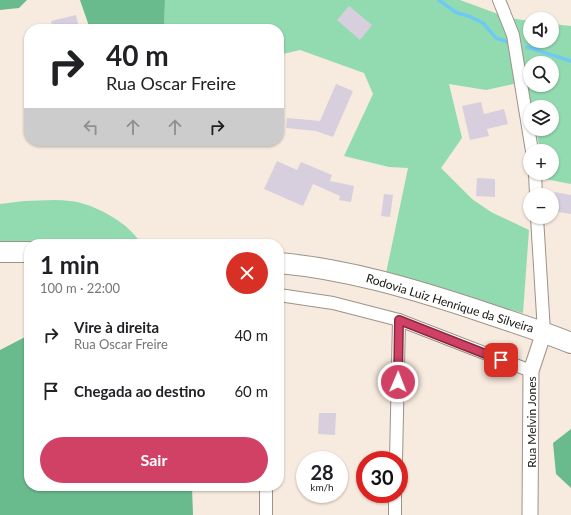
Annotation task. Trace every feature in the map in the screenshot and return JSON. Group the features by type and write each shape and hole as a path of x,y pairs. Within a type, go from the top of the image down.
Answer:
{"main road":[{"path":"0,252 24,252"},
{"name":"Rodovia Luiz Henrique da Silveira","path":"284,263 306,265 395,284 571,342"}],"street":[{"path":"499,0 512,36 531,144"},
{"path":"537,224 544,332"},
{"path":"284,296 333,303 399,320 531,371"},
{"path":"396,451 399,320"},
{"name":"Rua Melvin Jones","path":"530,515 531,371 544,332"},
{"path":"266,491 266,515"},
{"path":"395,515 396,503"}],"green space":[{"path":"0,0 27,0 19,8 0,10"},
{"path":"80,0 165,0 164,24 88,24"},
{"path":"165,0 460,0 509,18 523,20 523,48 559,48 559,25 571,26 571,184 550,180 559,180 559,144 539,144 537,136 559,136 559,100 528,100 526,92 559,92 559,56 523,56 523,82 486,90 449,84 462,138 441,168 472,199 491,212 529,230 523,313 385,278 408,168 389,167 344,156 373,94 364,73 300,50 284,54 284,24 164,24"},
{"path":"53,200 64,200 79,203 110,215 120,222 138,239 24,239 24,245 0,247 0,204"},
{"path":"24,338 24,491 192,491 193,515 0,515 0,350"},
{"path":"571,429 571,488 556,474 553,443"}],"building":[{"path":"349,6 372,25 360,40 337,20"},
{"path":"76,15 78,24 52,24 51,21"},
{"path":"336,84 353,91 333,137 316,131 286,128 287,118 320,121"},
{"path":"481,102 484,114 504,109 508,124 487,129 489,136 470,140 462,106"},
{"path":"277,161 297,170 301,162 332,175 330,181 354,186 351,202 339,200 340,196 313,184 303,206 264,189"},
{"path":"477,178 495,179 495,197 476,196"},
{"path":"559,193 571,195 571,214 559,212"},
{"path":"384,194 393,195 390,217 381,216"},
{"path":"319,413 336,413 335,435 318,434"}],"waterway":[{"path":"439,0 457,13 469,16 483,23 496,38 508,42"},
{"path":"530,48 571,61"}],"route":[{"path":"398,382 399,320 501,360"}]}
